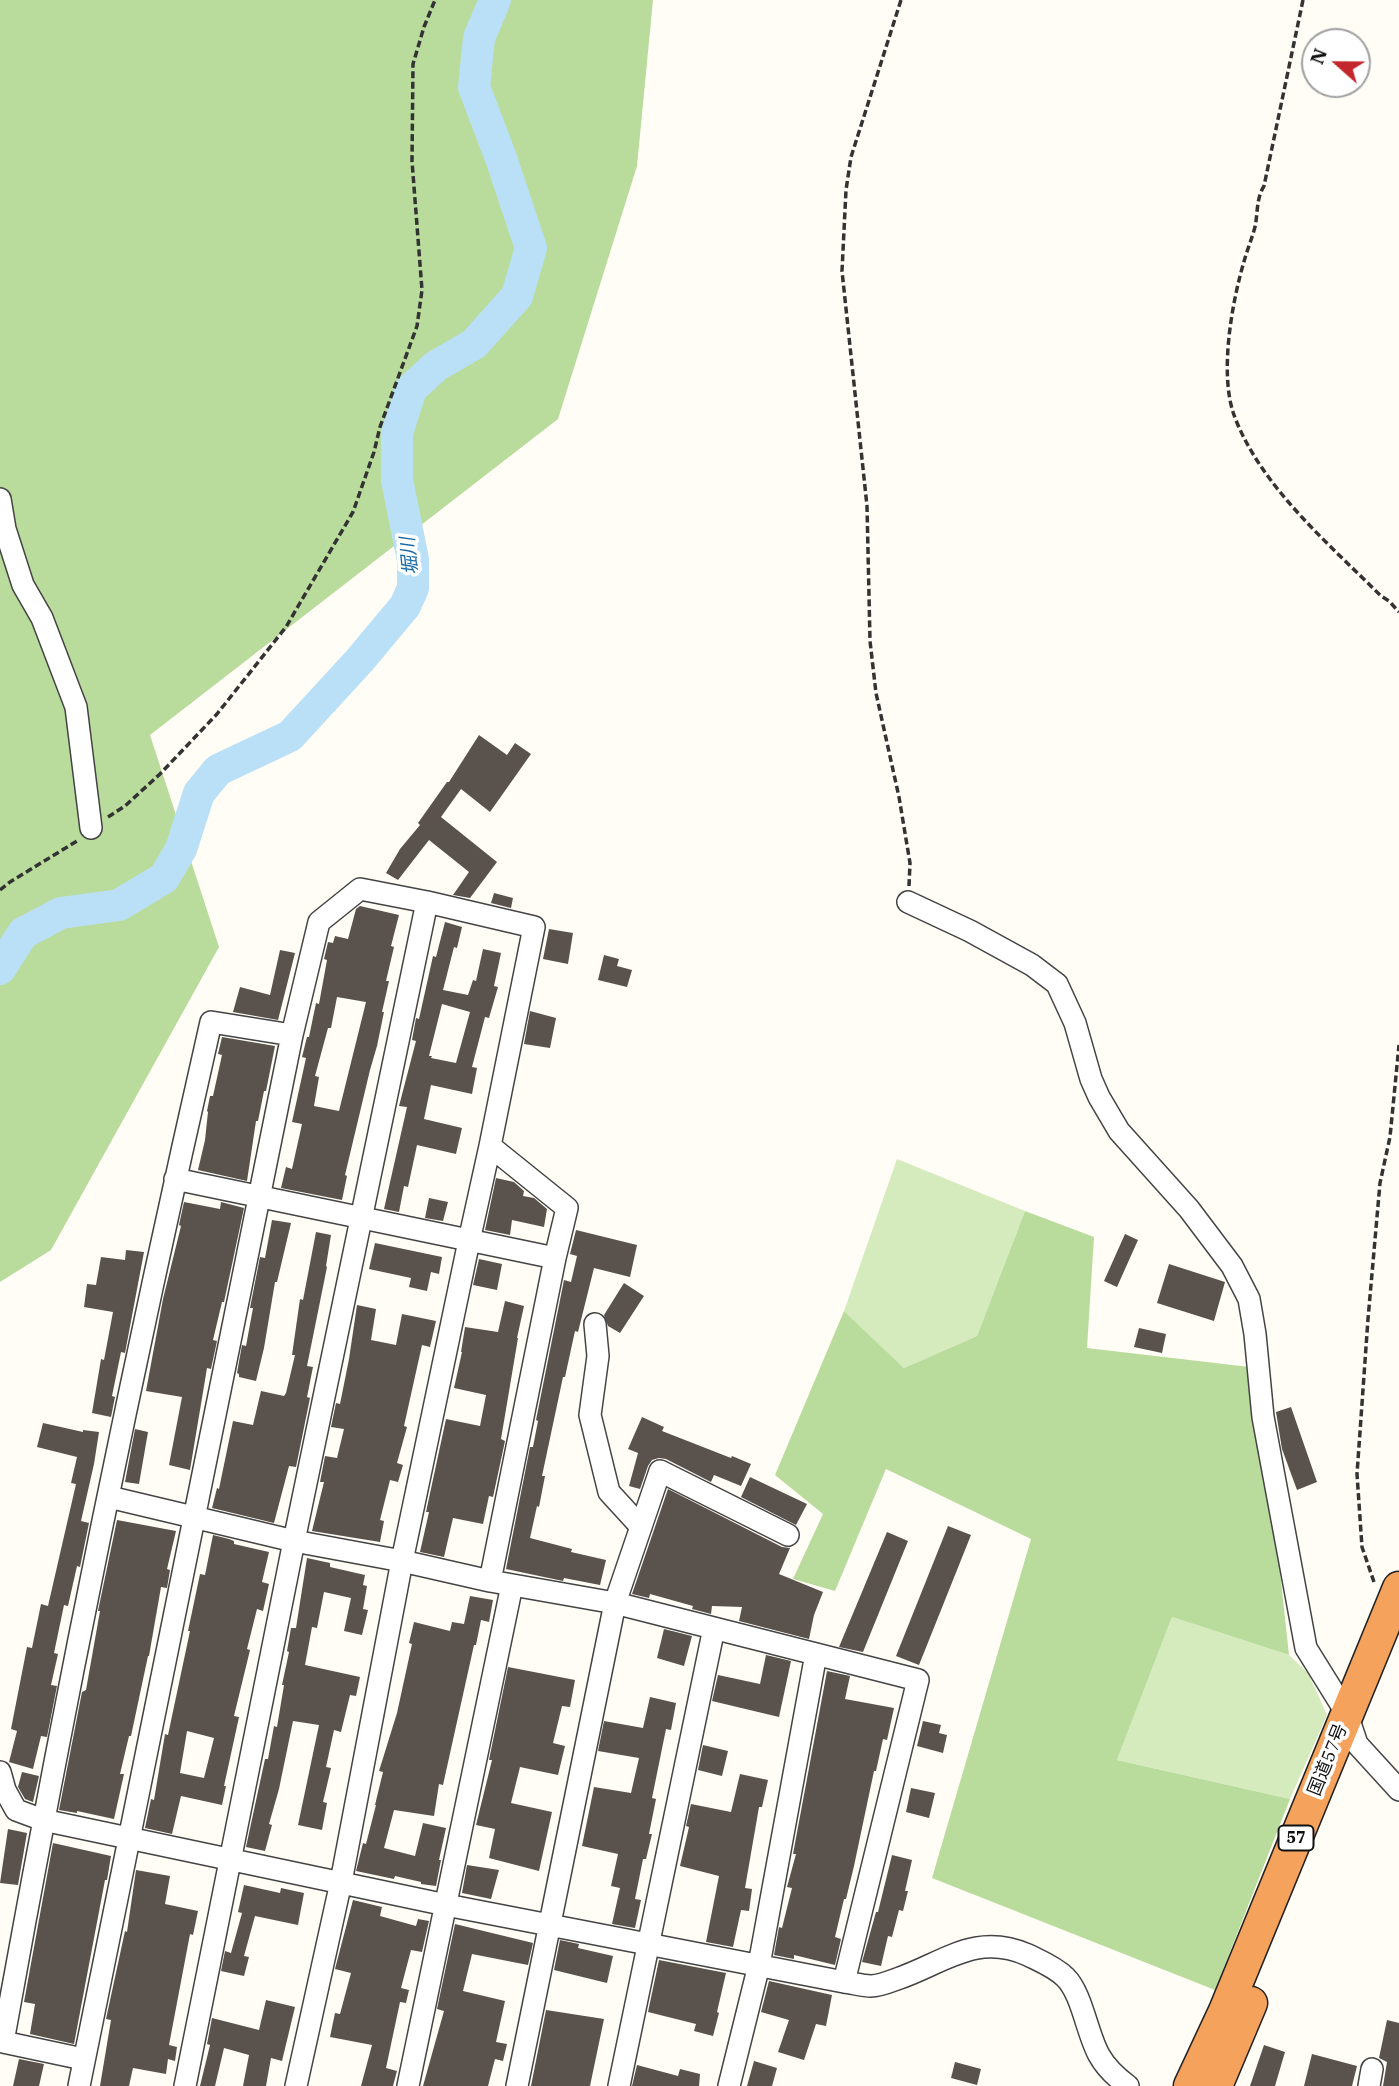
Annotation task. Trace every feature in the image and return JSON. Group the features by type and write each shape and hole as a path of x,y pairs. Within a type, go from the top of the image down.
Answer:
{"highway":[{"name":"国道57号","path":"1216,2086 1261,1982 1352,1729 1387,1585"},
{"name":"国道57号","path":"1190,2086 1352,1729 1399,1639"}],"street":[{"path":"0,499 5,529 23,585 42,618 76,707 91,828"},
{"path":"79,2086 292,1035 319,922 360,889 534,928 402,1561 341,1882 296,2086"},
{"path":"185,2086 427,902"},
{"path":"908,902 970,931 1032,965 1057,984 1075,1023 1091,1079 1119,1130 1189,1209 1232,1266 1248,1299 1253,1322 1263,1418 1306,1648 1352,1729 1399,1790"},
{"path":"83,2059 3,2042 43,1820 175,1179 211,1022 292,1035"},
{"path":"490,1146 567,1208 490,1581"},
{"path":"175,1179 555,1258"},
{"path":"595,1324 598,1356 590,1415 609,1492 640,1527"},
{"path":"517,2086 615,1603 660,1471 788,1535"},
{"path":"109,1497 295,1541 490,1581 615,1603 918,1680 845,1982"},
{"path":"408,2086 512,1584"},
{"path":"619,2086 714,1628"},
{"path":"729,2086 759,1965 816,1654"},
{"path":"0,1772 5,1790 16,1810 43,1820 549,1926 845,1982 873,1986 913,1974 941,1959 970,1949 989,1946 1014,1949 1041,1961 1066,1977 1079,2002 1098,2054 1112,2074 1128,2086"}],"path":[{"path":"0,890 125,806 217,714 286,627 353,512 380,427 417,326 422,290 412,161 413,64 435,0"},
{"path":"901,0 851,157 845,190 842,271 867,506 870,640 876,693 899,797 910,863 908,902"},
{"path":"1303,0 1264,186 1258,195 1255,226 1241,272 1229,331 1229,389 1234,415 1268,476 1294,509 1399,612"},
{"path":"1387,1585 1362,1547 1357,1474 1380,1183 1390,1137 1399,1045"}],"green space":[{"path":"0,0 653,0 637,166 558,419 150,735 219,947 51,1250 0,1282"},
{"path":"897,1159 1025,1211 977,1336 904,1368 844,1311"},
{"path":"1025,1211 1094,1237 1087,1348 1258,1368 1289,1655 1172,1617 1117,1760 1290,1799 1215,1990 932,1878 1031,1539 886,1469 835,1591 793,1579 823,1514 775,1475 844,1311 904,1368 977,1336"},
{"path":"1172,1617 1289,1655 1308,1673 1327,1715 1290,1799 1117,1760"}],"building":[{"path":"479,735 507,755 515,743 531,754 490,812 461,789 441,817 497,862 470,898 453,895 469,872 429,840 398,880 386,873 400,849 420,825 418,823 449,782"},
{"path":"494,893 513,898 511,908 491,903"},
{"path":"360,906 399,915 391,946 394,947 386,981 389,981 384,1012 345,1175 347,1176 342,1200 281,1188 286,1167 292,1169 302,1124 292,1122 306,1058 302,1057 316,1003 319,1004 328,942 333,943 335,936 348,939 356,909","holes":["337,997 366,1002 339,1111 314,1106 319,1077 315,1076 328,1028 331,1028"]},
{"path":"445,922 462,927 443,990 468,995 473,980 476,981 483,949 501,953 494,986 498,987 489,1018 485,1017 472,1067 477,1068 472,1094 431,1085 424,1119 462,1128 456,1154 417,1145 408,1187 404,1186 399,1212 384,1209 407,1107 399,1106 416,1041 412,1040 416,1018 419,1019 433,956 436,957","holes":["442,1004 470,1012 456,1063 431,1058 432,1056 429,1056"]},
{"path":"549,929 573,933 568,964 543,959"},
{"path":"280,950 295,953 278,1020 233,1012 240,987 270,995"},
{"path":"604,955 619,959 617,966 632,970 627,987 598,980"},
{"path":"530,1011 556,1018 550,1048 524,1044"},
{"path":"222,1037 275,1046 266,1091 256,1121 247,1181 198,1170 205,1140 210,1096 213,1096 222,1055 218,1054"},
{"path":"496,1178 514,1182 524,1191 523,1196 534,1198 547,1209 544,1227 512,1220 510,1235 485,1230"},
{"path":"429,1198 448,1202 443,1221 425,1218"},
{"path":"184,1202 220,1209 221,1202 244,1208 213,1340 217,1341 211,1369 207,1368 190,1470 169,1465 182,1397 146,1391"},
{"path":"272,1220 291,1223 275,1282 256,1381 239,1377 237,1373 242,1345 246,1346 260,1257 265,1258"},
{"path":"576,1230 637,1245 630,1277 594,1268 578,1332 575,1331 563,1377 542,1476 545,1476 539,1507 537,1506 530,1538 606,1560 600,1585 564,1578 563,1581 506,1569 530,1447 533,1447 564,1280 571,1282 577,1256 570,1254"},
{"path":"316,1232 331,1235 307,1366 313,1367 307,1397 310,1398 296,1467 289,1466 274,1523 212,1508 217,1488 219,1489 233,1421 253,1425 261,1391 284,1396 286,1393 295,1355 292,1355 300,1299 303,1300"},
{"path":"1125,1234 1138,1240 1117,1287 1104,1281"},
{"path":"375,1243 442,1257 439,1274 431,1272 427,1291 409,1287 411,1278 369,1269"},
{"path":"126,1250 144,1252 125,1353 121,1352 112,1396 115,1397 111,1417 92,1413 101,1359 104,1360 113,1312 84,1307 87,1284 96,1285 101,1257 125,1260"},
{"path":"479,1259 502,1264 497,1290 473,1285"},
{"path":"1169,1264 1225,1282 1214,1321 1157,1303"},
{"path":"624,1283 644,1296 620,1333 608,1326 604,1315"},
{"path":"505,1301 524,1306 501,1439 505,1441 493,1497 489,1496 483,1524 453,1518 444,1557 420,1552 446,1419 480,1426 486,1395 454,1388 465,1327 498,1332"},
{"path":"357,1305 376,1309 371,1340 396,1345 402,1314 436,1321 430,1347 422,1345 404,1426 407,1427 397,1463 403,1465 398,1482 390,1480 380,1520 384,1521 380,1542 312,1531 324,1482 320,1482 325,1456 337,1458 344,1429 331,1427 336,1403 340,1404"},
{"path":"1139,1328 1166,1334 1162,1353 1134,1347"},
{"path":"1291,1407 1317,1482 1297,1490 1282,1449 1276,1412"},
{"path":"642,1417 664,1427 662,1431 751,1464 741,1486 714,1475 711,1482 659,1458 652,1460 648,1466 640,1489 629,1486 638,1453 628,1449"},
{"path":"43,1423 83,1432 99,1432 81,1521 89,1523 80,1567 77,1566 68,1606 64,1605 54,1653 58,1654 51,1685 57,1686 47,1737 41,1736 33,1769 9,1762 17,1731 11,1729 27,1647 32,1648 41,1604 48,1606 76,1484 71,1483 77,1457 37,1447"},
{"path":"135,1429 148,1432 139,1484 125,1482"},
{"path":"750,1477 807,1504 796,1525 741,1497"},
{"path":"668,1489 782,1547 790,1548 779,1574 823,1592 809,1639 739,1621 742,1607 712,1606 711,1614 650,1594 649,1598 632,1594"},
{"path":"117,1520 176,1531 167,1569 170,1570 167,1588 161,1587 149,1656 120,1774 124,1774 114,1819 59,1810 82,1692 86,1690 98,1611"},
{"path":"948,1526 971,1535 919,1665 896,1656"},
{"path":"887,1532 908,1541 863,1652 839,1647"},
{"path":"213,1535 234,1541 234,1544 269,1552 262,1582 269,1584 263,1611 257,1609 247,1649 250,1650 234,1716 239,1717 222,1805 181,1796 172,1834 145,1828 151,1799 154,1800 165,1734 168,1735 200,1574 205,1575","holes":["187,1731 214,1738 204,1778 180,1773"]},
{"path":"307,1558 330,1563 330,1567 365,1575 363,1585 367,1586 363,1609 368,1610 362,1635 344,1631 351,1598 324,1592 317,1628 312,1627 305,1665 360,1677 356,1696 350,1695 341,1732 334,1730 326,1767 331,1768 323,1802 327,1803 322,1830 298,1825 319,1725 293,1721 265,1851 246,1847 265,1759 268,1759 274,1726 277,1727 291,1628 296,1628"},
{"path":"470,1596 493,1600 489,1622 481,1620 474,1645 443,1785 439,1784 434,1816 394,1810 384,1848 415,1856 423,1823 446,1828 436,1886 395,1876 394,1879 356,1871 376,1805 383,1772 379,1771 397,1713 414,1622 450,1631 452,1622 464,1624"},
{"path":"664,1629 692,1636 684,1666 657,1658"},
{"path":"766,1655 791,1661 779,1717 712,1701 718,1675 760,1684"},
{"path":"508,1667 575,1680 570,1707 562,1706 553,1743 565,1746 558,1775 520,1767 511,1803 552,1812 539,1871 489,1858 495,1829 476,1825 492,1760 489,1760"},
{"path":"827,1671 850,1676 845,1699 894,1708 887,1740 883,1739 874,1771 854,1866 835,1937 841,1939 835,1965 794,1955 794,1959 774,1955 779,1927 782,1928 792,1888 787,1887 796,1854 793,1854"},
{"path":"650,1697 676,1703 671,1730 666,1729 652,1798 656,1799 649,1834 652,1834 646,1859 643,1859 635,1899 641,1900 635,1928 612,1924 620,1888 611,1886 618,1854 582,1846 594,1787 631,1793 639,1758 598,1751 604,1721 643,1728"},
{"path":"923,1721 941,1725 939,1733 947,1735 943,1753 917,1746"},
{"path":"703,1745 728,1751 722,1776 698,1770"},
{"path":"22,1772 39,1776 33,1802 25,1799 18,1787"},
{"path":"740,1774 768,1780 762,1807 759,1807 745,1888 752,1889 749,1911 741,1910 733,1947 706,1942 719,1876 680,1866 691,1804 731,1812"},
{"path":"911,1788 935,1793 929,1818 906,1812"},
{"path":"8,1829 27,1833 18,1885 0,1883"},
{"path":"53,1843 111,1856 74,2044 30,2034 35,2004 24,2002"},
{"path":"892,1855 912,1860 903,1911 899,1910 892,1937 888,1936 881,1966 862,1962"},
{"path":"467,1865 499,1870 491,1899 462,1893"},
{"path":"136,1870 170,1876 165,1904 198,1911 193,1935 190,1934 169,2045 177,2047 175,2061 168,2059 166,2074 133,2068 129,2086 100,2086 111,2020 106,2019 125,1931 127,1932"},
{"path":"244,1885 280,1893 281,1888 304,1893 298,1925 255,1916 244,1956 249,1957 244,1976 221,1971 225,1951 231,1953 242,1913 238,1912"},
{"path":"353,1900 382,1907 380,1916 416,1926 418,1919 429,1921 422,1952 411,1950 401,1988 409,1990 406,2003 400,2002 386,2068 397,2071 393,2086 361,2086 372,2045 330,2037 335,2013 340,2014 351,1973 335,1969"},
{"path":"455,1924 533,1943 528,1965 472,1954 463,1991 505,2001 496,2042 507,2044 503,2061 495,2059 488,2086 423,2086 444,2011 437,2009"},
{"path":"560,1940 579,1944 578,1948 613,1956 607,1983 554,1970"},
{"path":"659,1960 726,1973 713,2036 694,2031 696,2024 648,2012"},
{"path":"769,1981 832,1995 826,2026 816,2024 804,2060 778,2052 789,2020 761,2012"},
{"path":"266,2000 295,2007 282,2061 271,2058 266,2086 243,2086 249,2055 224,2048 215,2086 200,2086 210,2045 207,2044 212,2018 259,2030"},
{"path":"546,2010 604,2019 590,2086 531,2086"},
{"path":"1387,2020 1399,2023 1399,2086 1383,2086 1387,2062 1379,2058"},
{"path":"1264,2045 1285,2052 1275,2086 1250,2086"},
{"path":"1312,2054 1357,2066 1352,2086 1304,2086"},
{"path":"19,2059 44,2064 39,2086 13,2086"},
{"path":"754,2061 777,2068 772,2086 747,2086"},
{"path":"955,2062 981,2069 977,2085 951,2078"},
{"path":"637,2065 678,2076 680,2069 700,2074 699,2086 632,2086"}],"waterway":[{"name":"堀川","path":"0,969 23,933 61,913 119,905 164,878 181,849 199,793 218,770 290,736 405,606 413,588 413,560 397,480 397,433 411,389 436,366 474,344 517,296 531,248 474,87 479,38 495,0"}]}
